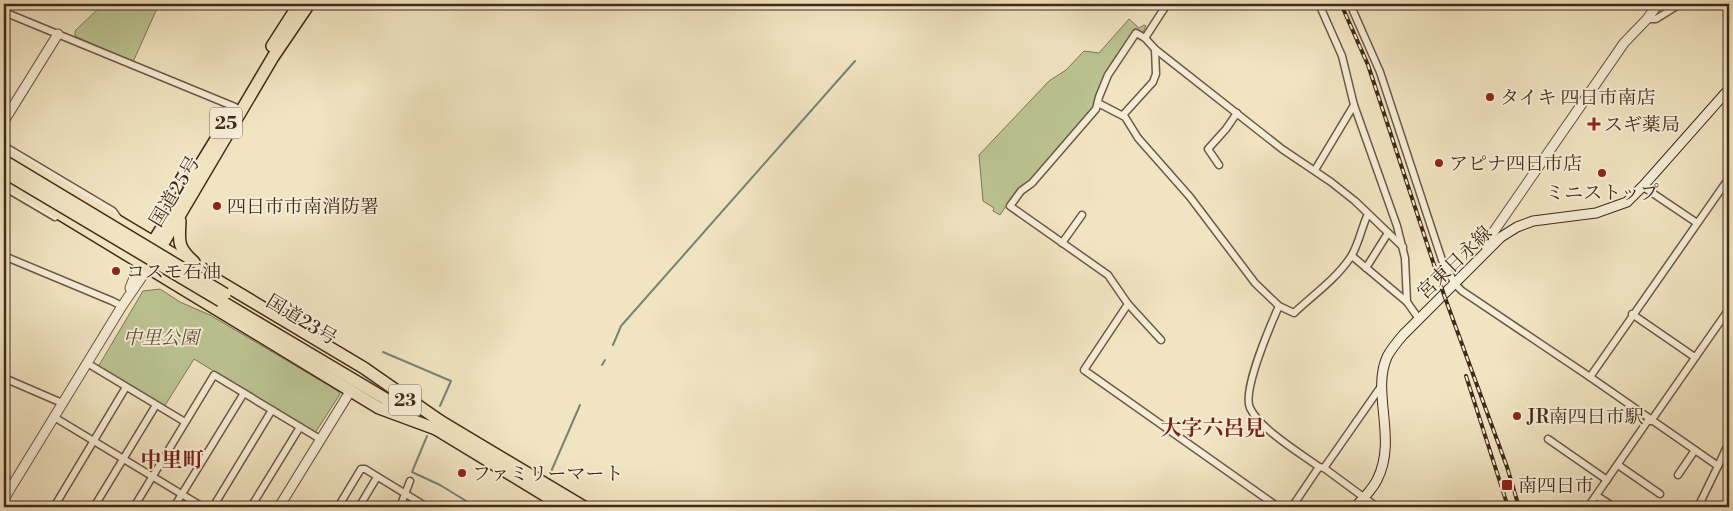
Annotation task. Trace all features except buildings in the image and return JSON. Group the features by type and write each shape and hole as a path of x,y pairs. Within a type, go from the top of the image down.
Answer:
{"highway":[{"name":"国道25号","path":"144,266 235,108 288,19 299,4"},
{"name":"国道25号","path":"157,244 180,216 273,56 309,4"},
{"name":"23","path":"7,158 157,244"},
{"name":"国道23号","path":"7,158 223,298"},
{"name":"国道23号","path":"4,172 438,425 584,507"},
{"path":"4,180 379,408 438,425"},
{"path":"180,216 178,234 180,245 184,253 200,270"},
{"path":"157,244 364,368 438,425"},
{"name":"国道23号","path":"438,425 564,507"}],"street":[{"path":"1145,38 1167,4"},
{"path":"1319,4 1342,56 1354,105 1397,226 1403,247 1406,269 1407,302"},
{"path":"1350,4 1380,72 1414,181 1442,260 1455,284 1462,291 1718,466"},
{"path":"1488,249 1486,246 1492,234 1624,43 1647,19 1658,4"},
{"path":"1647,19 1656,19 1680,4"},
{"path":"4,12 235,108"},
{"path":"1161,340 1128,304 1108,275 1010,206 1021,191 1032,183 1096,108 1108,76 1136,33 1145,38 1155,49 1282,148 1315,170 1368,214 1403,247"},
{"path":"4,121 58,34"},
{"path":"1123,115 1153,82 1156,74 1155,49"},
{"name":"宮東日永線","path":"1355,507 1377,480 1385,453 1386,433 1382,385 1384,366 1390,352 1403,335 1488,249 1501,237 1517,227 1533,221 1596,213 1627,202 1729,89"},
{"path":"1098,103 1123,115 1138,138 1190,197 1254,283 1279,306 1294,313 1318,290 1337,276 1352,256 1368,214"},
{"path":"1315,170 1354,105"},
{"path":"1219,165 1208,148 1226,129 1237,113"},
{"path":"4,146 113,211 124,226"},
{"path":"1590,377 1632,314 1729,178"},
{"path":"1642,186 1697,223"},
{"path":"4,187 95,241 109,243"},
{"path":"1062,243 1082,215"},
{"path":"1366,268 1388,233"},
{"path":"4,256 122,306"},
{"path":"1352,256 1407,302 1419,319"},
{"path":"4,499 122,306 144,266"},
{"path":"1128,304 1084,370 1278,507"},
{"path":"1279,306 1254,371 1248,401 1250,408 1268,430 1377,507"},
{"path":"1588,507 1729,309"},
{"path":"1632,314 1693,356 1696,356"},
{"path":"87,363 185,422"},
{"path":"134,507 214,375 320,439"},
{"path":"4,378 62,403"},
{"path":"1292,507 1382,385"},
{"path":"54,507 126,387"},
{"path":"279,507 350,390"},
{"path":"174,507 244,393"},
{"path":"94,507 156,405"},
{"path":"213,507 272,410"},
{"path":"54,417 203,507"},
{"path":"251,507 300,427"},
{"path":"1548,439 1607,480"},
{"path":"1698,507 1729,442"},
{"path":"1678,475 1695,450"},
{"path":"1618,465 1660,494"},
{"path":"338,507 361,469 365,469 427,507"},
{"path":"359,507 378,477"},
{"path":"400,507 410,481"},
{"path":"1596,496 1614,507"}],"green space":[{"path":"103,4 159,4 133,62 75,36 75,31"},
{"path":"1129,19 1139,28 1144,25 1146,26 1143,32 1137,31 1111,68 1100,87 1093,107 1030,181 1018,188 1000,215 993,211 994,208 983,201 979,155 1049,81 1066,70 1084,51 1099,53"},
{"name":"中里公園","path":"160,289 180,302 210,315 338,391 340,394 315,433 194,359 164,407 98,367 143,291"}],"waterway":[{"path":"613,345 621,326 855,61"},
{"path":"383,352 451,381 440,406"},
{"path":"602,365 605,360"},
{"path":"550,474 580,405"},
{"path":"427,436 412,472 440,485 476,507"},
{"path":"537,507 539,502"}],"railway":[{"path":"1341,4 1368,65 1444,295 1507,467 1519,507"},
{"path":"1466,376 1508,507"}],"place":[{"name":"タイキ 四日市南店","path":"1490,97"},
{"name":"スギ薬局","path":"1594,124"},
{"name":"アピナ四日市店","path":"1439,163"},
{"name":"ミニストップ","path":"1602,173"},
{"name":"四日市市南消防署","path":"217,206"},
{"name":"コスモ石油","path":"116,271"},
{"name":"JR南四日市駅","path":"1517,416"},
{"name":"ファミリーマート","path":"462,473"},
{"name":"南四日市","path":"1507,485"}],"district":[{"name":"大字六呂見","path":"1213,428"},
{"name":"中里町","path":"172,460"}]}
